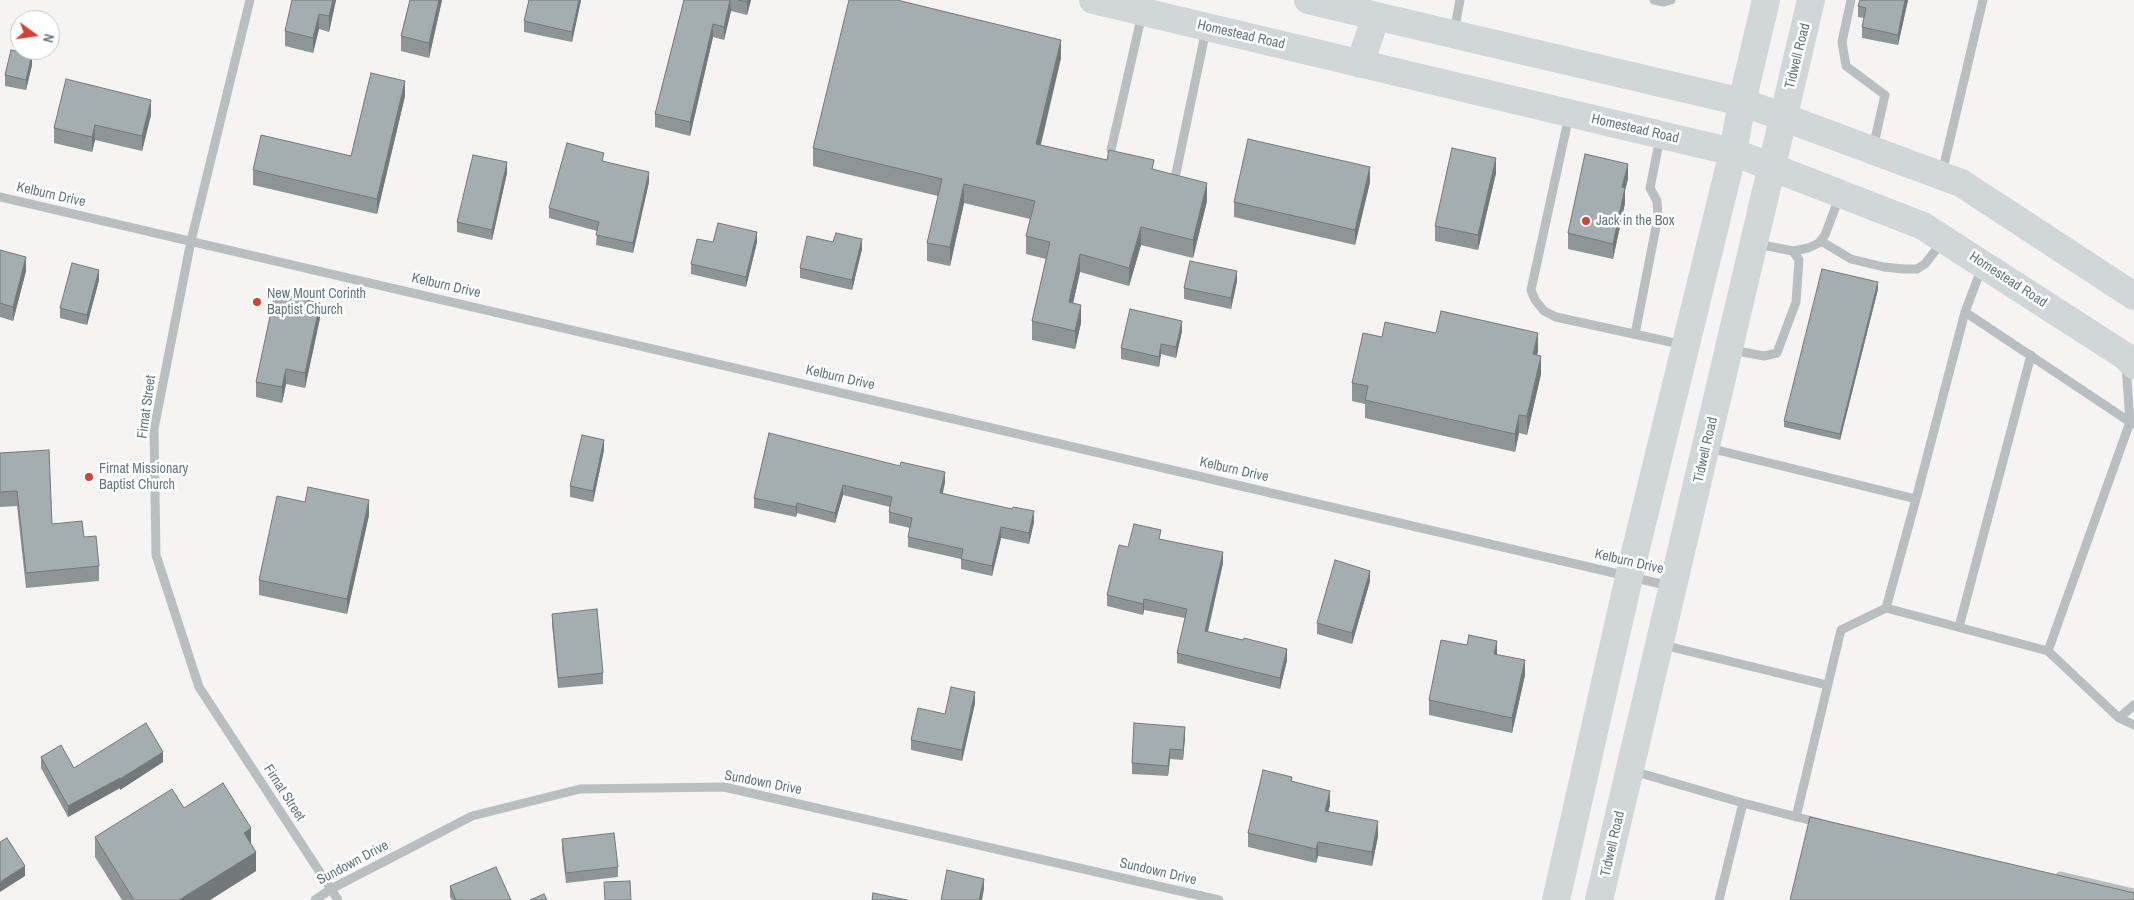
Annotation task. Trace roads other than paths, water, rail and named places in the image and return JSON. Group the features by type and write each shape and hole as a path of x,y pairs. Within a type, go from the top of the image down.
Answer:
{"main road":[{"name":"Homestead Road","path":"1093,0 1733,152 1923,226 2129,357"},
{"path":"1308,0 1742,102 1961,183 2134,296"},
{"path":"1556,900 1629,577 1733,152 1742,102 1766,0"},
{"name":"Tidwell Road","path":"1599,900 1811,0"},
{"path":"1360,64 1376,16"}],"street":[{"name":"Firnat Street","path":"250,0 191,241 154,429 156,555 199,687 338,900"},
{"path":"1453,34 1460,0"},
{"path":"1654,0 1664,2 1671,0"},
{"path":"1851,0 1842,42 1846,66 1885,95 1873,150"},
{"path":"1942,176 1983,0"},
{"path":"1111,150 1143,12"},
{"path":"1175,178 1207,27"},
{"path":"1570,114 1531,290 1535,300 1544,311 1556,317 1686,345"},
{"path":"1635,334 1658,217 1657,201 1650,188 1660,135"},
{"path":"1754,244 1793,251 1808,248 1820,241 1840,194"},
{"name":"Kelburn Drive","path":"0,197 1674,587"},
{"path":"1820,241 1850,259 1884,267 1917,269 1925,264 1944,239"},
{"path":"1729,349 1764,356 1777,353 1796,302 1799,260 1793,251"},
{"path":"1886,608 1966,312 1984,265"},
{"path":"1966,312 2132,424"},
{"path":"1959,627 2031,355"},
{"path":"2048,651 2132,424 2129,357"},
{"path":"1707,448 1916,499"},
{"path":"1796,817 1841,630 1886,608 2048,651 2119,718 2134,725"},
{"path":"1660,645 1827,685"},
{"path":"2119,718 2134,705"},
{"path":"1630,771 1743,803 1831,825"},
{"name":"Sundown Drive","path":"315,900 331,889 472,816 580,789 724,787 1219,900"},
{"path":"1719,900 1743,803"},
{"path":"2052,874 2134,892"}],"place":[{"name":"Jack in the Box","path":"1586,221"},
{"name":"New Mount Corinth Baptist Church","path":"257,302"},
{"name":"Firnat Missionary Baptist Church","path":"89,477"}]}
